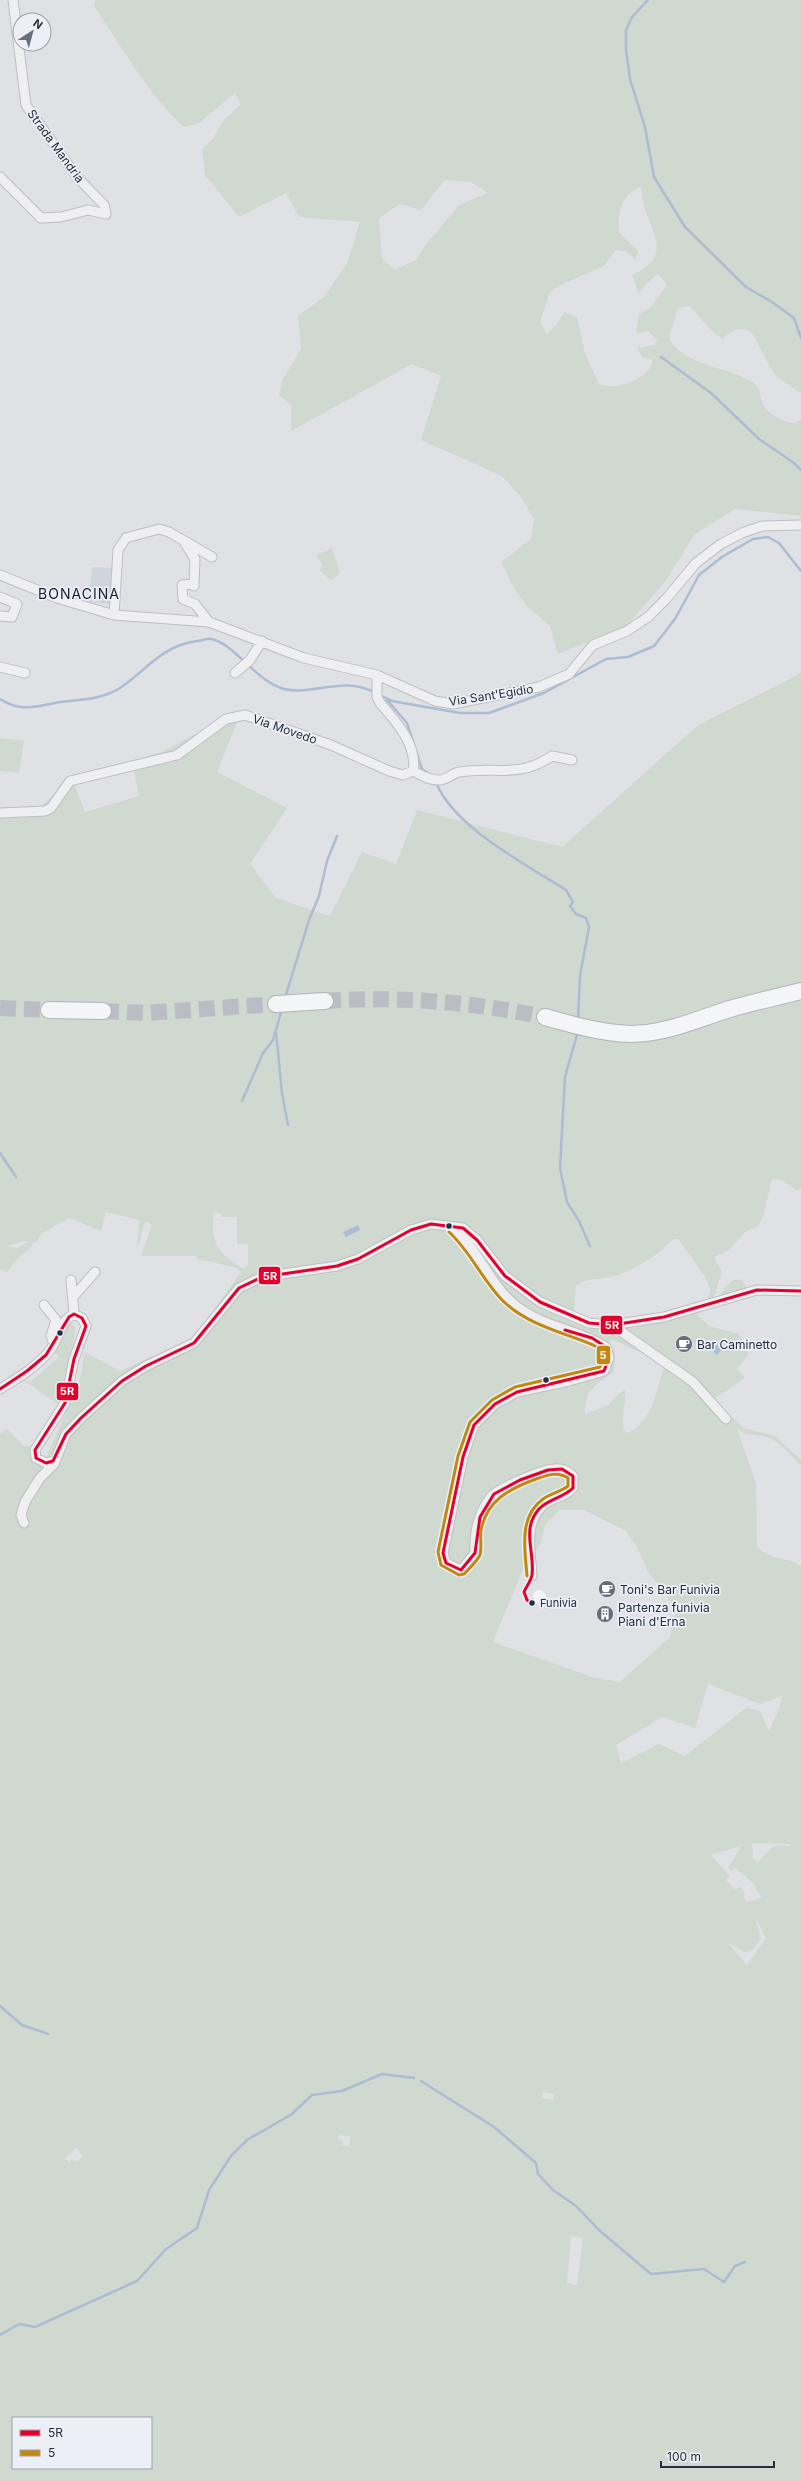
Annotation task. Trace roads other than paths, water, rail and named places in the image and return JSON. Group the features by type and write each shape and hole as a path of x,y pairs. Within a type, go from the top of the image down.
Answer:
{"highway":[{"path":"545,1016 597,1031 631,1034 653,1032 681,1026 730,1009 801,991"},
{"path":"276,1004 325,1001"},
{"path":"49,1010 104,1011"}],"street":[{"name":"Strada Mandria","path":"0,177 41,218 61,217 88,210 106,214 104,205 77,177 26,105 13,0"},
{"name":"Via Sant'Egidio","path":"0,575 57,598 114,615 209,622 304,658 377,675 443,703 453,704 539,688 569,674 593,645 627,631 648,617 666,600 696,563 721,544 742,533 762,526 801,525"},
{"path":"114,615 118,550 121,543 126,538 159,529 180,538 212,557"},
{"path":"180,538 195,559 194,585 182,585 183,598 195,604 209,622"},
{"path":"0,598 17,604 12,617 0,616"},
{"path":"235,673 246,663 262,641"},
{"path":"0,667 25,673"},
{"path":"377,675 377,696 409,744 415,763 413,772 427,778 440,781 458,772 480,770 522,770 541,765 552,756 572,760"},
{"name":"Via Movedo","path":"0,813 45,812 51,808 70,780 177,755 226,719 238,714 245,715 331,745 389,771 403,775 413,772"},
{"path":"24,1523 21,1515 25,1502 40,1478 54,1464 53,1460 66,1434 81,1418 122,1381 146,1366 194,1343 239,1288 262,1277 337,1266 358,1259 411,1230 431,1224 452,1228 463,1228 477,1240 506,1276 540,1302 589,1323 612,1326 664,1317 757,1290 801,1291"},
{"path":"452,1228 466,1239 483,1268 514,1305 538,1321 592,1338 606,1347 609,1358 604,1370 570,1381 517,1392 495,1404 474,1425 463,1456 443,1553 446,1563 461,1570 475,1554 474,1536 482,1510 491,1496 502,1488 553,1468 566,1469 573,1476 573,1488 565,1496 548,1502 539,1509 531,1523 529,1531 532,1576"},
{"path":"73,1297 95,1272"},
{"path":"71,1280 74,1314"},
{"path":"44,1305 56,1320 51,1336 54,1344"},
{"path":"53,1460 46,1463 36,1458 35,1450 65,1404 74,1359 86,1326 82,1318 74,1314"},
{"path":"0,1389 33,1367 54,1344 65,1319 74,1314"},
{"path":"612,1326 693,1382 726,1419"}],"water":[{"path":"358,1225 360,1230 346,1237 343,1232"},
{"path":"712,1340 722,1349 717,1355 707,1345"}],"waterway":[{"path":"648,0 632,17 626,30 626,50 630,79 645,127 654,177 685,227 746,287 772,302 794,318 801,338"},
{"path":"661,357 711,393 759,439 794,463 801,470"},
{"path":"380,695 392,701 460,713 489,713 544,693 606,659 628,657 654,646 675,619 699,575 722,557 753,539 768,537 779,543 801,571"},
{"path":"0,699 14,706 33,707 88,699 104,695 120,688 164,653 184,644 206,639 216,640 229,648 244,661"},
{"path":"248,665 269,682 284,689 306,690 352,686 364,688 376,693"},
{"path":"387,700 407,723 414,745"},
{"path":"416,751 422,769 432,776"},
{"path":"436,782 445,799 474,829 512,857 566,890 573,902 570,906 576,914 586,918 589,927 580,976 578,1020"},
{"path":"285,998 309,920 319,896 327,861 337,836"},
{"path":"242,1101 263,1053 273,1040 282,1009"},
{"path":"578,1031 565,1077 560,1168 567,1202 579,1221 590,1246"},
{"path":"276,1032 282,1093 288,1125"},
{"path":"0,1153 16,1177"},
{"path":"0,2006 22,2025 48,2034"},
{"path":"0,2335 19,2324 35,2327 137,2281 166,2249 197,2228 209,2190 231,2156 247,2140 292,2114 312,2095 342,2091 382,2074 414,2078"},
{"path":"421,2081 494,2127 536,2163 538,2174 553,2190 576,2206 600,2231 651,2274 704,2269 724,2282 735,2266 745,2262"}],"tunnel":[{"path":"325,1001 381,999 436,1002 490,1007 545,1017"},
{"path":"103,1011 146,1013 276,1004"},
{"path":"0,1008 49,1010"}],"place":[{"name":"Bar Caminetto","path":"684,1344"},
{"name":"Toni's Bar Funivia","path":"607,1589"},
{"name":"Funivia","path":"532,1603"},
{"name":"Partenza funivia Piani d'Erna","path":"605,1614"}],"district":[{"name":"BONACINA","path":"79,593"}]}
